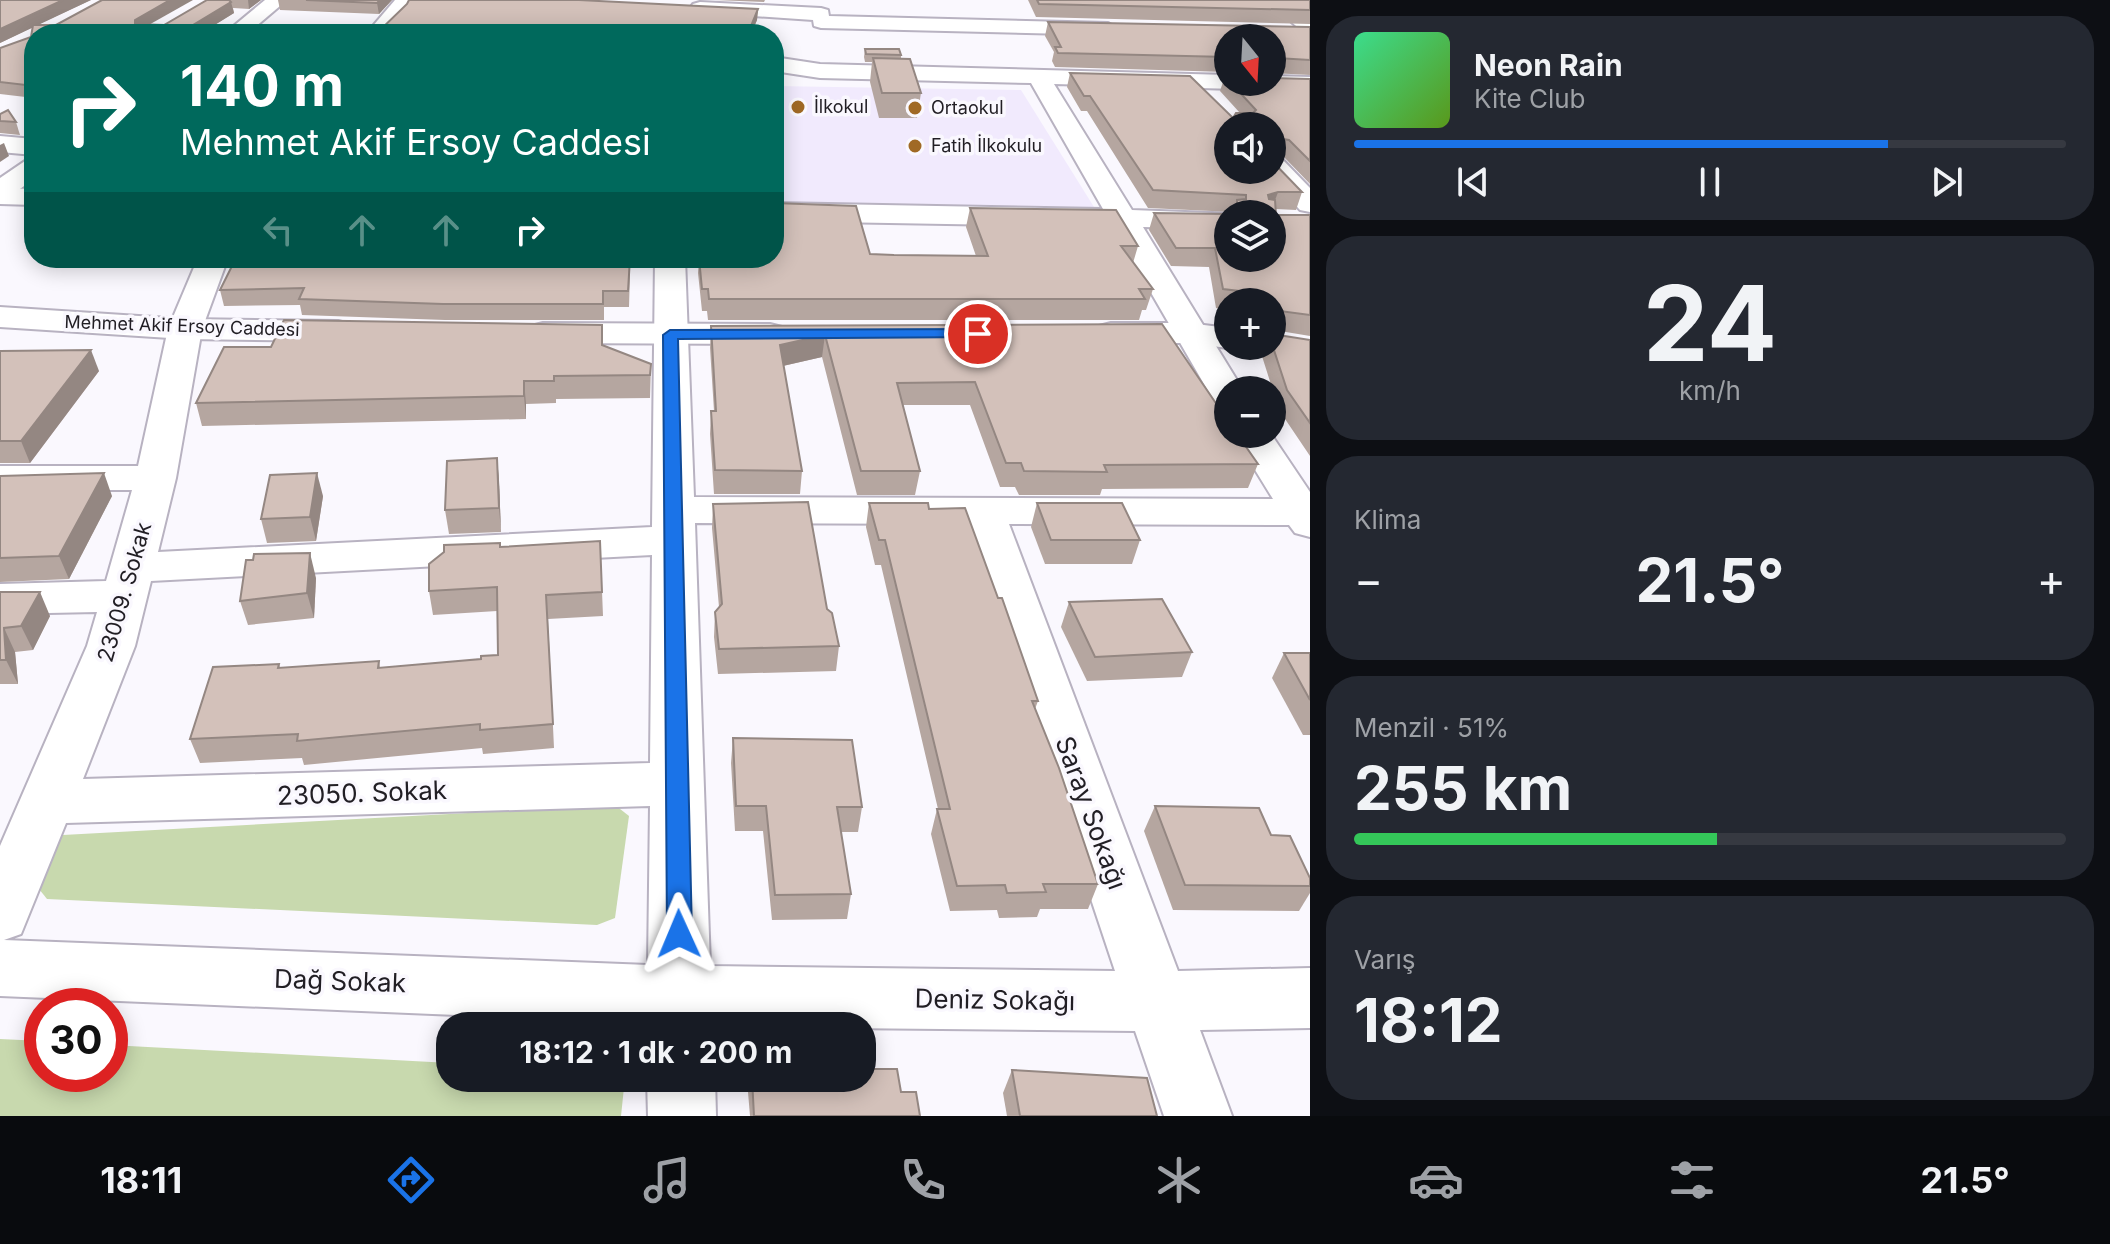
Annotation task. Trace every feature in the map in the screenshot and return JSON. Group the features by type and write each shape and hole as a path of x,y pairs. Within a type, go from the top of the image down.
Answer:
{"street":[{"path":"247,24 277,0"},
{"path":"385,24 405,0"},
{"path":"1276,0 1310,30"},
{"path":"684,7 1125,29"},
{"path":"1080,10 1128,81"},
{"path":"820,12 820,71"},
{"path":"1286,31 1310,30"},
{"path":"784,66 820,71 1310,84"},
{"path":"1039,78 1216,376"},
{"path":"1194,82 1215,104"},
{"path":"0,144 24,146"},
{"path":"0,193 24,175"},
{"path":"1286,179 1310,204"},
{"path":"0,193 24,196"},
{"path":"784,212 1214,220"},
{"name":"23009. Sokak","path":"0,915 111,646 156,478 185,329 209,268"},
{"path":"670,268 680,1010"},
{"name":"Mehmet Akif Ersoy Caddesi","path":"0,317 185,329 372,331"},
{"path":"511,333 807,334"},
{"path":"1087,333 1188,333 1214,336"},
{"path":"1261,448 1306,518"},
{"path":"0,478 156,478"},
{"path":"0,599 130,582 674,525 983,511 1306,518"},
{"name":"Saray Sokağı","path":"983,511 1198,1116"},
{"name":"23050. Sokak","path":"47,802 677,784"},
{"name":"Dağ Sokak","path":"0,968 680,1010"},
{"name":"Deniz Sokağı","path":"680,1010 1310,998"},
{"path":"681,1092 682,1116"}],"shaded area":[{"name":"Fatih İlkokulu","path":"784,86 1021,90 1094,207 784,203"}],"green space":[{"path":"615,805 629,816 615,918 597,925 47,899 35,884 63,835"},
{"path":"0,1039 24,1040 24,1092 128,1092 128,1046 436,1062 436,1092 624,1092 621,1116 0,1116"}],"building":[{"path":"0,0 63,0 0,29"},
{"path":"102,0 170,0 135,20 135,24 58,24"},
{"path":"207,0 231,2 195,24 166,24"},
{"path":"306,0 380,0 377,3"},
{"path":"409,0 579,0 758,9 752,24 386,24"},
{"path":"1037,0 1310,0 1310,10 1039,4"},
{"path":"1048,22 1214,25 1214,57 1058,53 1055,47 1061,47"},
{"path":"1286,27 1310,27 1310,60 1286,59"},
{"path":"24,39 24,85 0,82 0,48"},
{"path":"865,49 899,49 901,55 866,54"},
{"path":"873,58 910,59 921,93 882,93"},
{"path":"1070,73 1190,76 1227,112 1214,112 1214,184 1286,184 1286,175 1302,192 1268,195 1269,199 1275,200 1237,200 1246,199 1246,195 1153,190 1090,96 1084,96"},
{"path":"1286,78 1310,79 1310,161 1286,140 1286,112 1254,112 1256,110 1243,96 1286,96"},
{"path":"8,110 16,122 0,121 0,114"},
{"path":"784,203 856,206 870,254 894,255 988,256 970,208 1116,210 1138,246 1121,246 1153,289 1139,289 1145,299 709,299 708,289 702,289 700,268 784,268"},
{"path":"1154,213 1214,214 1214,248 1176,248"},
{"path":"1286,215 1310,215 1310,315 1286,312 1286,288 1223,288 1220,272 1286,272"},
{"path":"231,268 629,268 628,291 603,291 603,304 443,304 299,299 304,288 220,290"},
{"path":"284,320 602,325 602,345 651,364 650,375 554,376 554,381 524,381 524,396 196,403 224,347 271,347"},
{"path":"1162,324 1214,400 1214,448 1247,448 1258,464 1104,465 1107,472 1024,471 1021,463 1006,463 975,382 897,383 920,471 861,471 825,335 780,345 802,471 715,470 711,411 716,411 711,326"},
{"path":"1286,336 1310,340 1310,423 1287,390 1286,376 1282,376 1277,360 1286,360"},
{"path":"91,350 21,441 0,441 0,351"},
{"path":"497,458 499,508 445,510 447,461"},
{"path":"104,473 59,556 0,558 0,476"},
{"path":"317,473 310,517 261,519 270,475"},
{"path":"808,502 827,609 832,613 839,646 719,649 715,612 722,604 713,504"},
{"path":"869,503 928,503 929,509 965,508 998,598 1002,598 1038,701 1032,701 1059,768 1098,884 1043,884 1046,892 1007,893 1005,885 957,886 937,809 950,809 885,540 879,540"},
{"path":"1037,503 1122,503 1140,540 1051,540"},
{"path":"600,541 602,592 546,595 553,724 480,730 480,724 297,741 298,734 190,739 213,667 279,664 278,668 379,661 378,668 498,655 497,587 429,591 429,564 444,552 444,545 500,543 500,547"},
{"path":"310,553 307,593 240,601 246,560 253,560 254,554"},
{"path":"0,592 40,592 21,626 4,628 6,660 0,660"},
{"path":"1162,599 1192,652 1095,657 1069,602"},
{"path":"1284,653 1310,653 1310,700"},
{"path":"733,738 852,740 862,807 837,807 851,894 775,895 766,806 736,806"},
{"path":"1155,806 1259,808 1271,835 1290,836 1310,878 1310,886 1185,885"},
{"path":"876,1069 897,1069 901,1092 916,1092 920,1116 754,1116 753,1092 876,1092"},
{"path":"1012,1070 1147,1078 1157,1116 1020,1116"}],"place":[{"name":"İlkokul","path":"798,107"},
{"name":"Ortaokul","path":"915,108"},
{"name":"Fatih İlkokulu","path":"915,146"}],"route":[{"path":"679,934 670,335 978,334"}]}
